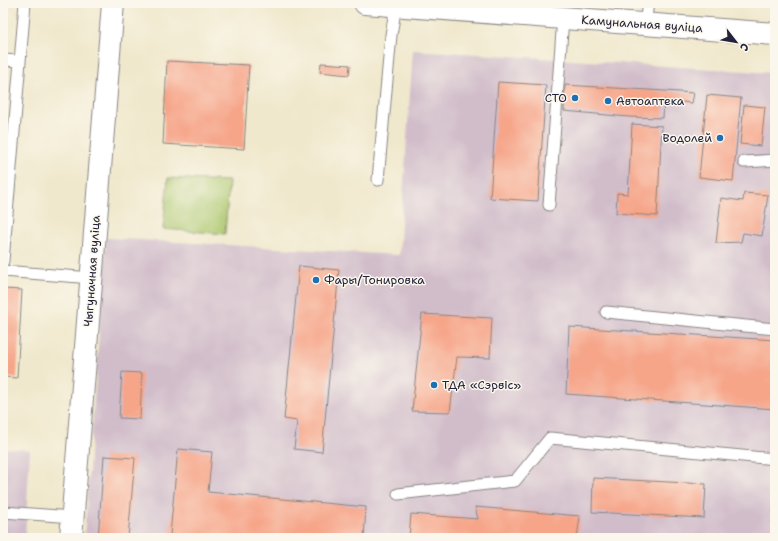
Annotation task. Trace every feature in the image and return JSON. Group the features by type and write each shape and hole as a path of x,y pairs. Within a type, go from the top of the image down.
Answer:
{"street":[{"name":"Чыгуначная вуліца","path":"71,538 113,3"},
{"name":"Камунальная вуліца","path":"364,3 563,18 646,14 775,34"}],"lane":[{"path":"3,261 25,3"},
{"path":"378,180 391,35 396,5"},
{"path":"549,205 563,18"},
{"path":"3,60 20,61"},
{"path":"744,162 775,160"},
{"path":"3,272 92,278"},
{"path":"606,312 775,329"},
{"path":"398,494 515,481 550,438 775,459"},
{"path":"3,512 73,516"}],"shaded area":[{"path":"413,50 775,73 775,538 84,538 106,238 399,255"},
{"path":"3,448 30,450 25,538 3,538"}],"green space":[{"path":"168,178 229,181 225,234 163,229"}],"building":[{"path":"167,61 249,65 244,149 163,144"},
{"path":"321,63 350,65 349,75 320,72"},
{"path":"498,82 546,85 538,201 490,198"},
{"path":"565,85 694,93 692,103 664,100 663,118 629,117 564,111"},
{"name":"Водолей","path":"707,95 741,98 733,181 699,177"},
{"path":"744,105 765,107 761,146 740,144"},
{"path":"632,124 662,126 657,216 616,213 617,193 628,194"},
{"path":"744,193 768,195 762,236 743,233 741,242 716,243 721,198 743,201"},
{"path":"299,266 339,270 322,452 294,449 297,421 284,419"},
{"path":"3,289 22,290 17,378 3,377"},
{"name":"ТДА «Сэрвіс»","path":"422,314 492,318 490,358 457,357 450,412 412,411"},
{"path":"569,327 775,340 775,409 566,394"},
{"path":"122,372 142,373 140,419 119,418"},
{"path":"178,449 212,452 208,492 366,507 364,538 207,538 170,535"},
{"path":"104,456 135,458 128,538 98,538"},
{"path":"593,478 706,484 704,518 592,512"},
{"path":"774,499 775,538 771,538"},
{"path":"475,507 580,516 577,538 409,538 411,514 478,519"}],"place":[{"name":"СТО","path":"575,98"},
{"name":"Автоаптека","path":"608,101"},
{"name":"Водолей","path":"720,138"},
{"name":"Фары/Тонировка","path":"316,280"},
{"name":"ТДА «Сэрвіс»","path":"434,385"}]}
